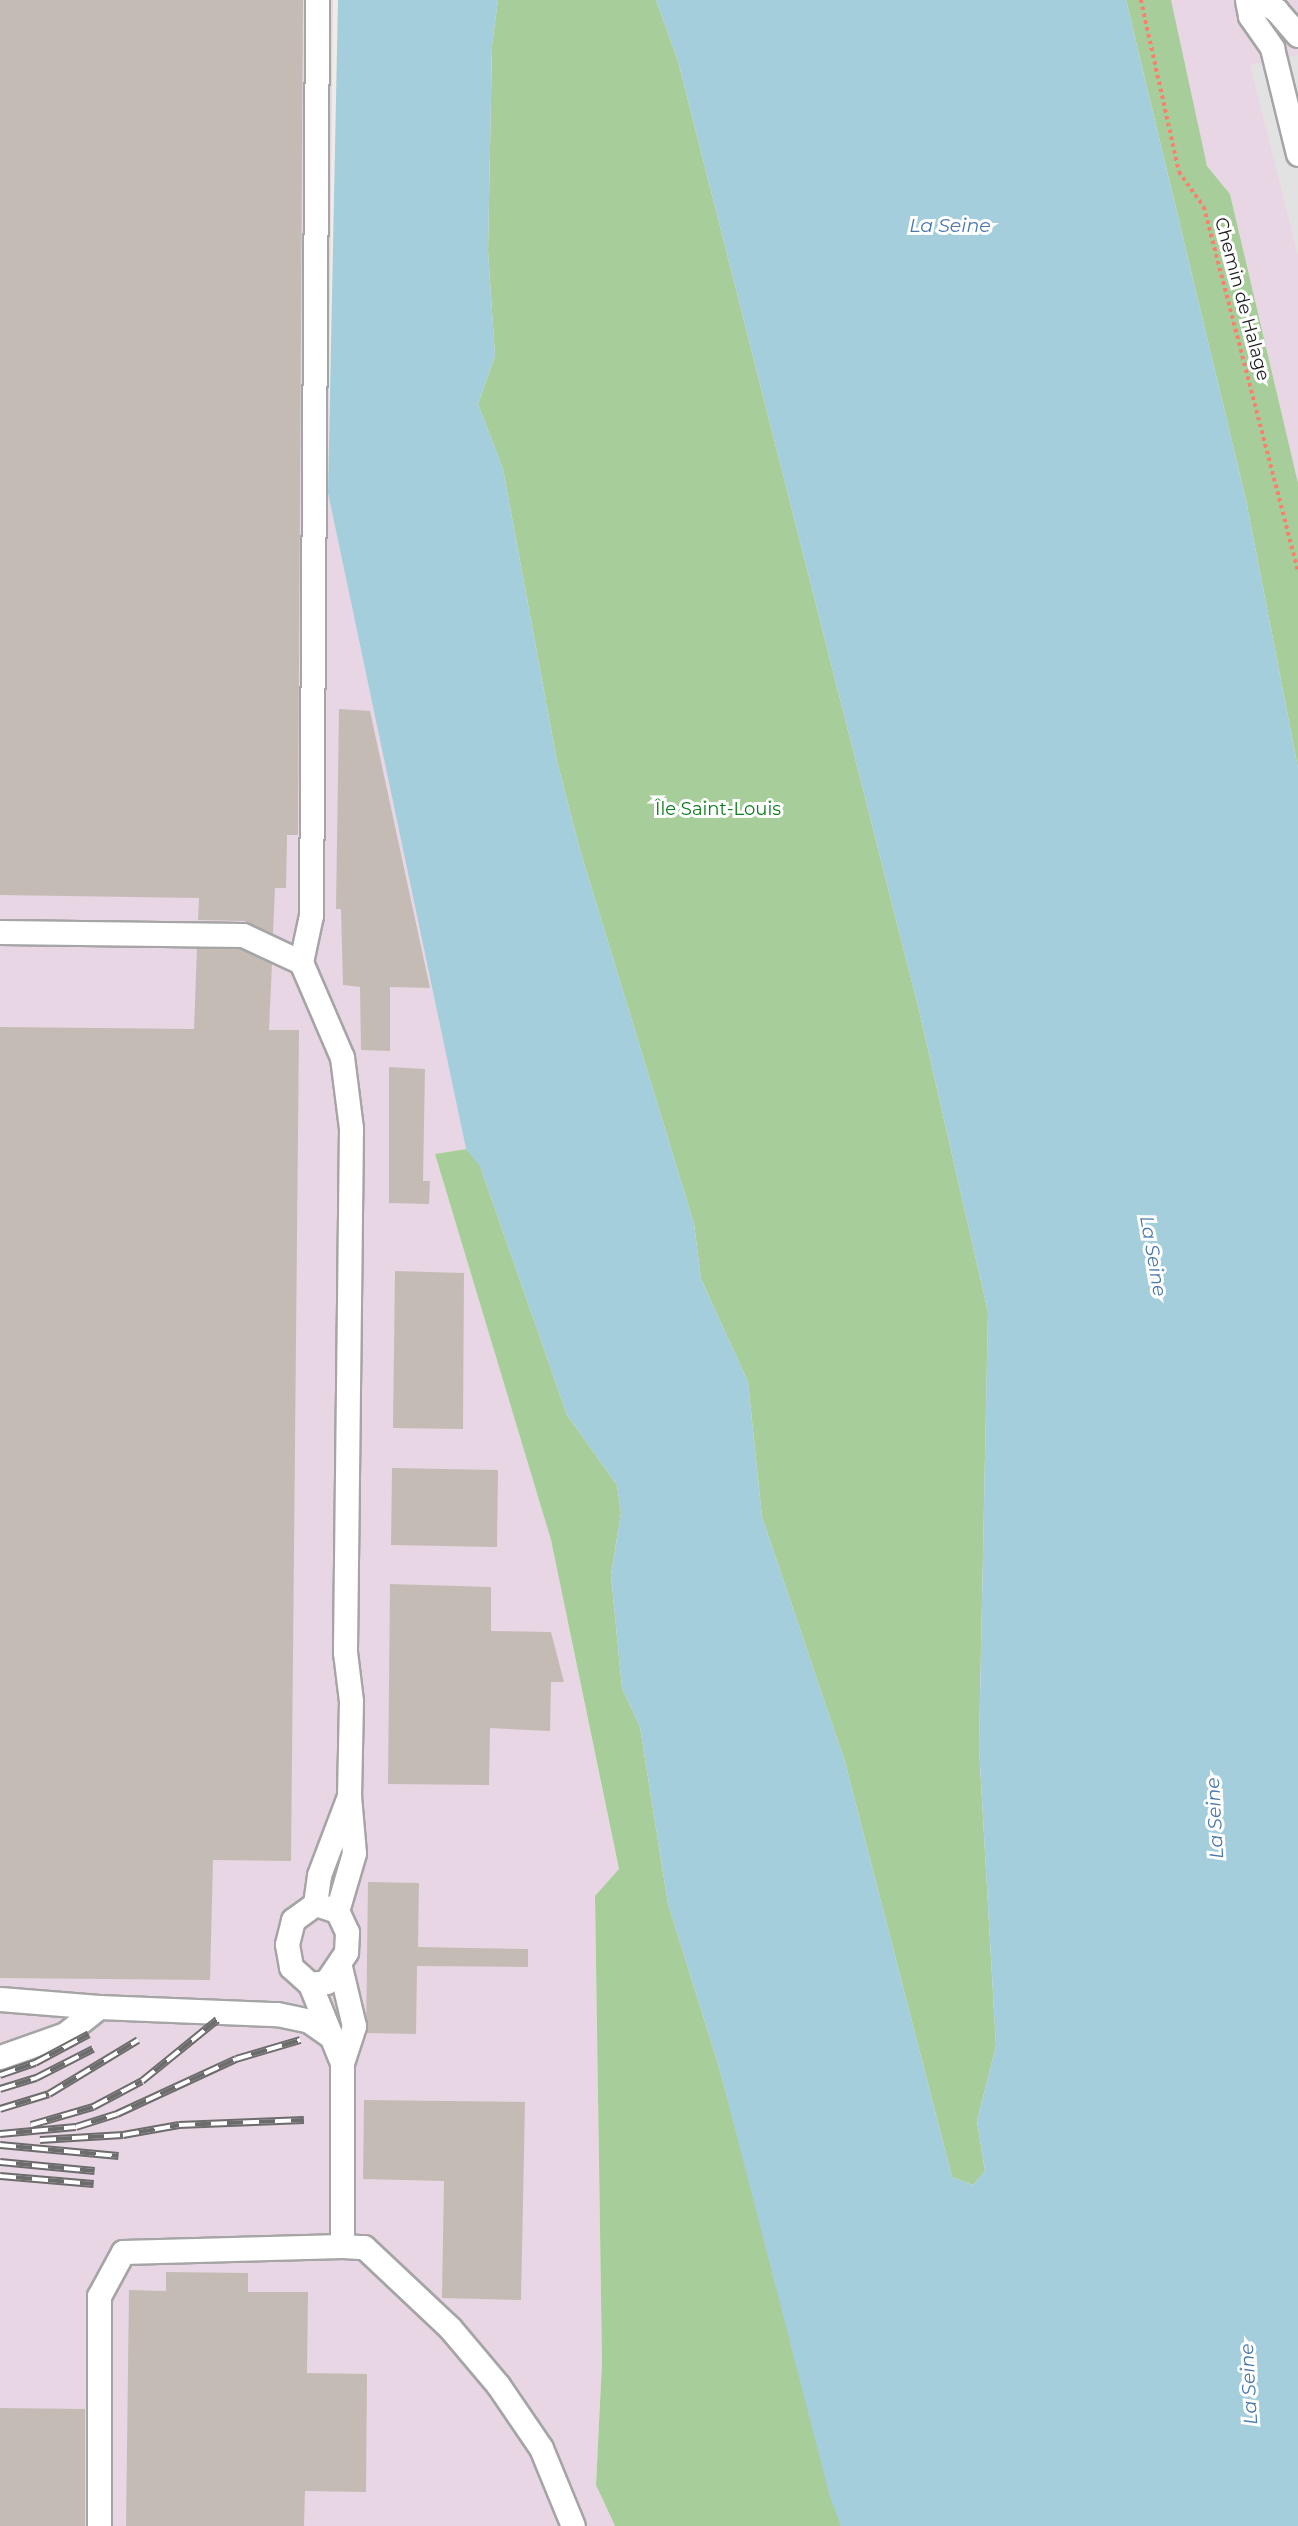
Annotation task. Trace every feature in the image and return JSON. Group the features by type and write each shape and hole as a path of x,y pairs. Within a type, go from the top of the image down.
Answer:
{"lane":[{"path":"317,0 311,915 301,962 342,1057 351,1128 345,1652 351,1701 349,1796 354,1853 326,1908 293,1920 287,1944 291,1966 310,1984 342,2063"},
{"path":"1247,0 1250,16 1272,48 1298,154"},
{"path":"1259,0 1276,10 1298,35"},
{"path":"0,932 243,935 301,962"},
{"path":"310,1984 326,1982 340,1967 346,1952 347,1932 326,1908"},
{"path":"340,1967 354,2026 342,2063 342,2246"},
{"path":"0,1999 99,2007 234,2011 309,2021 329,2035"},
{"path":"0,2057 65,2034 99,2007"},
{"path":"99,2526 99,2296 123,2252 342,2246 364,2247 450,2328 498,2385 541,2448 573,2526"}],"path":[{"name":"Chemin de Halage","path":"1141,0 1179,172 1204,206 1298,570"}],"shaded area":[{"path":"0,0 333,0 328,493 466,1149 435,1154 551,1540 619,1870 595,1897 602,2362 596,2485 615,2526 0,2526"},
{"path":"1166,0 1298,0 1298,483 1230,194 1207,166"},
{"path":"1298,55 1298,256 1250,65"}],"green space":[{"name":"Île Saint-Louis","path":"498,0 656,0 678,61 919,1010 988,1312 979,1747 996,2046 977,2121 985,2171 973,2185 952,2177 845,1762 762,1517 748,1382 701,1279 694,1224 580,850 557,761 503,469 478,404 495,356 488,251 492,45"},
{"path":"1126,0 1171,0 1207,166 1230,194 1298,483 1298,768 1246,500"},
{"path":"466,1149 479,1163 567,1415 617,1485 621,1513 611,1575 622,1688 640,1727 668,1904 719,2067 841,2526 615,2526 596,2485 602,2362 595,1896 619,1869 551,1540 435,1154"}],"water":[{"name":"La Seine","path":"338,0 498,0 492,45 488,251 495,356 478,404 503,469 557,761 580,850 694,1224 701,1279 748,1382 762,1517 845,1762 952,2177 973,2185 985,2171 977,2121 996,2046 979,1747 988,1312 919,1010 678,61 656,0 1126,0 1246,500 1298,768 1298,2526 841,2526 830,2497 719,2067 668,1904 640,1727 622,1688 611,1575 621,1513 617,1485 567,1415 480,1166 466,1149 328,493"}],"building":[{"path":"0,0 303,0 298,835 287,835 286,888 275,888 273,934 244,921 198,920 199,898 0,895"},
{"path":"339,709 370,711 430,988 390,987 390,1051 361,1050 360,987 343,985 341,909 336,909"},
{"path":"197,948 240,949 272,964 269,1030 299,1030 291,1861 213,1860 210,1980 0,1978 0,1027 194,1029"},
{"path":"389,1067 425,1069 423,1181 430,1181 429,1204 389,1203"},
{"path":"395,1271 464,1273 463,1429 393,1428"},
{"path":"392,1468 498,1470 497,1547 391,1545"},
{"path":"390,1584 491,1587 491,1631 551,1632 564,1682 551,1682 550,1731 490,1728 489,1785 388,1784"},
{"path":"368,1882 419,1883 418,1947 528,1949 528,1967 417,1966 416,2034 366,2033"},
{"path":"364,2100 525,2102 521,2300 442,2298 444,2181 363,2179"},
{"path":"166,2272 248,2273 248,2292 308,2292 307,2373 367,2374 366,2492 305,2491 304,2526 126,2526 129,2290 166,2291"},
{"path":"0,2408 85,2409 85,2526 0,2526"}],"railway":[{"path":"31,2125 93,2107 142,2081 217,2020"},
{"path":"0,2075 35,2063 89,2034"},
{"path":"0,2109 49,2094 138,2040"},
{"path":"0,2134 76,2127 117,2114 236,2059 300,2040"},
{"path":"0,2089 36,2078 93,2049"},
{"path":"40,2140 123,2135 179,2125 304,2120"},
{"path":"0,2145 118,2156"},
{"path":"0,2162 95,2171"},
{"path":"0,2176 94,2184"}]}
